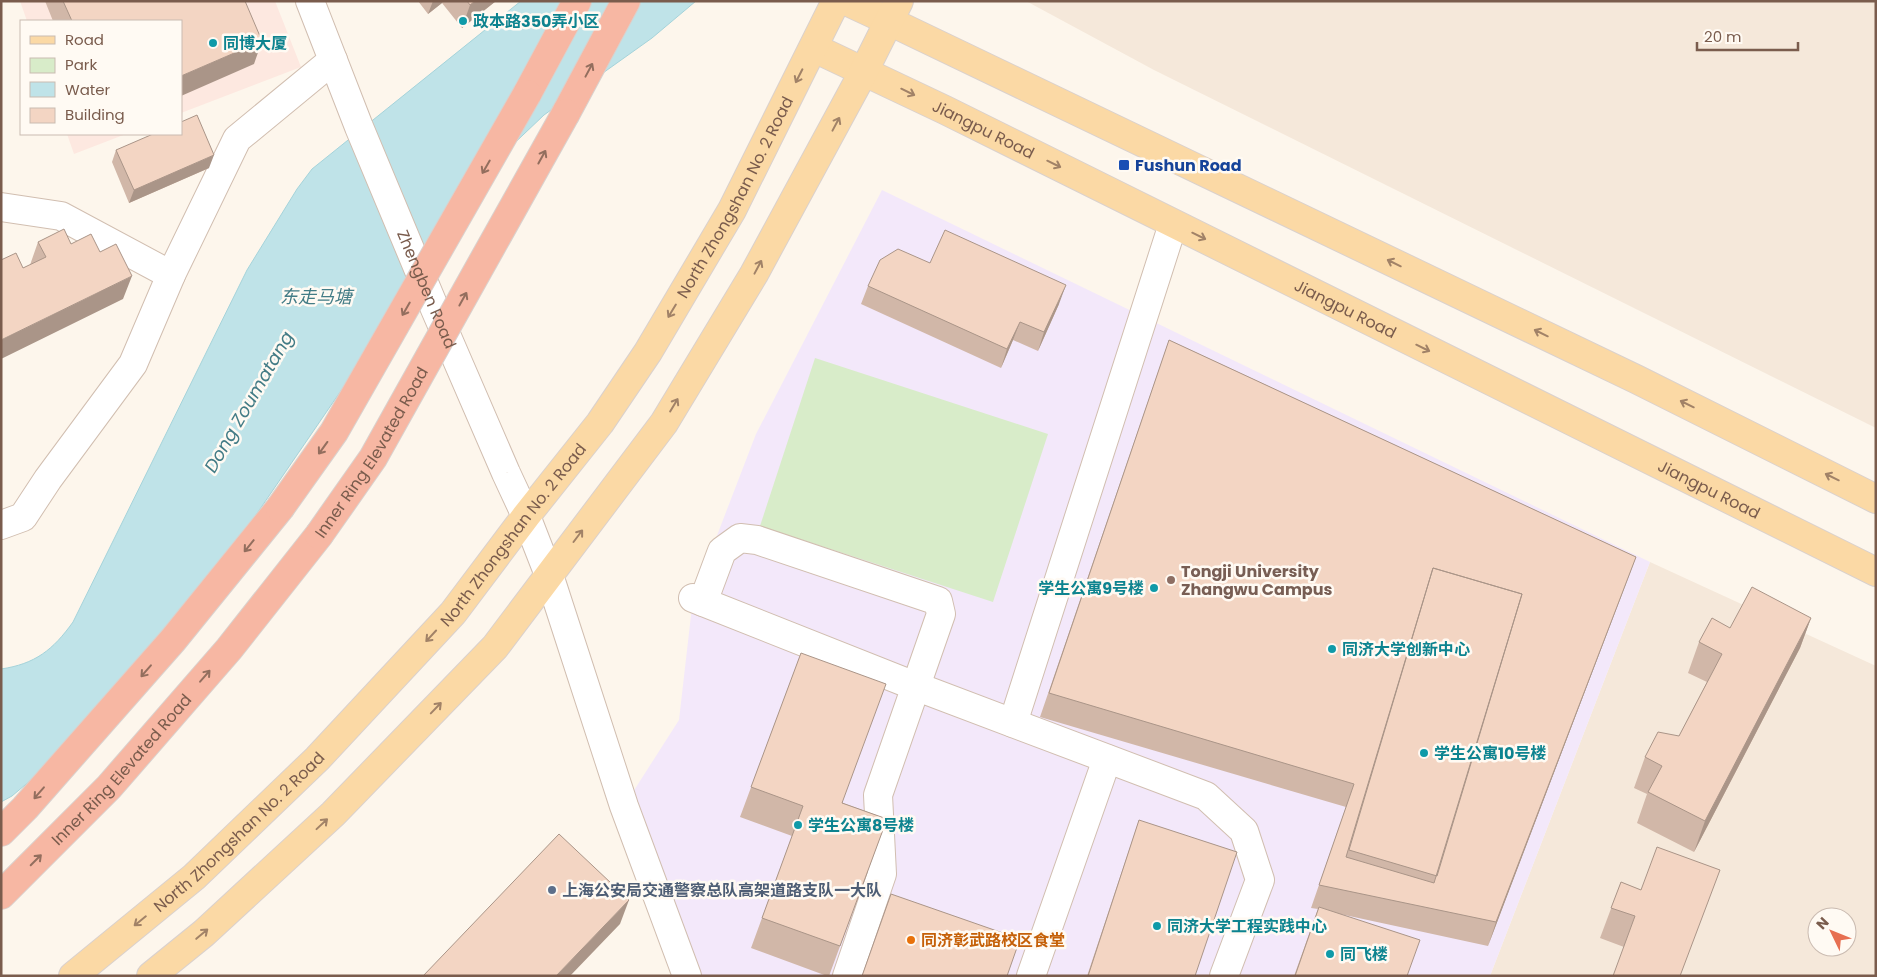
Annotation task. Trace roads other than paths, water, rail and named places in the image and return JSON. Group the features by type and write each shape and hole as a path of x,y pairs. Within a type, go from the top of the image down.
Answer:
{"highway":[{"path":"1,832 25,808 173,640 280,508 334,432 522,103 577,1"},
{"name":"Inner Ring Elevated Road","path":"1,895 109,787 229,648 319,535 362,474 428,362 626,1"}],"main road":[{"name":"North Zhongshan No. 2 Road","path":"73,976 194,877 318,759 453,613 526,516 600,423 648,352 732,210 836,1"},
{"path":"846,1 894,11 1876,499"},
{"path":"151,976 204,933 332,814 495,647 664,423 754,274 864,71 894,11"},
{"name":"Jiangpu Road","path":"814,48 1876,572"}],"street":[{"name":"Zhengben Road","path":"310,1 359,127 435,309 526,516 549,576 624,806 687,976"},
{"path":"1,524 23,517 133,364 171,275 238,139 333,60"},
{"path":"1,207 61,216 171,275"},
{"path":"1013,723 1173,224"},
{"path":"847,976 882,874 878,795 915,686 941,614 938,601 757,540 740,538 722,550 698,600 915,686 1206,796 1244,831 1260,880 1224,976"},
{"path":"1031,976 1107,759"}],"water":[{"name":"东走马塘","path":"521,1 696,1 652,38 544,115 503,154 234,547 57,758 12,796 1,802 1,669 24,663 42,654 66,632 73,622 247,270 297,189 312,169"}],"place":[{"name":"政本路350弄小区","path":"463,21"},
{"name":"同博大厦","path":"213,43"},
{"name":"Fushun Road","path":"1124,165"},
{"name":"Tongji University Zhangwu Campus","path":"1171,580"},
{"name":"学生公寓9号楼","path":"1154,588"},
{"name":"同济大学创新中心","path":"1332,649"},
{"name":"学生公寓10号楼","path":"1424,753"},
{"name":"学生公寓8号楼","path":"798,825"},
{"name":"上海公安局交通警察总队高架道路支队一大队","path":"552,890"},
{"name":"同济大学工程实践中心","path":"1157,926"},
{"name":"同济彰武路校区食堂","path":"911,940"},
{"name":"同飞楼","path":"1330,954"}],"water label":[{"name":"Dong Zoumatang","path":"249,402"}]}
